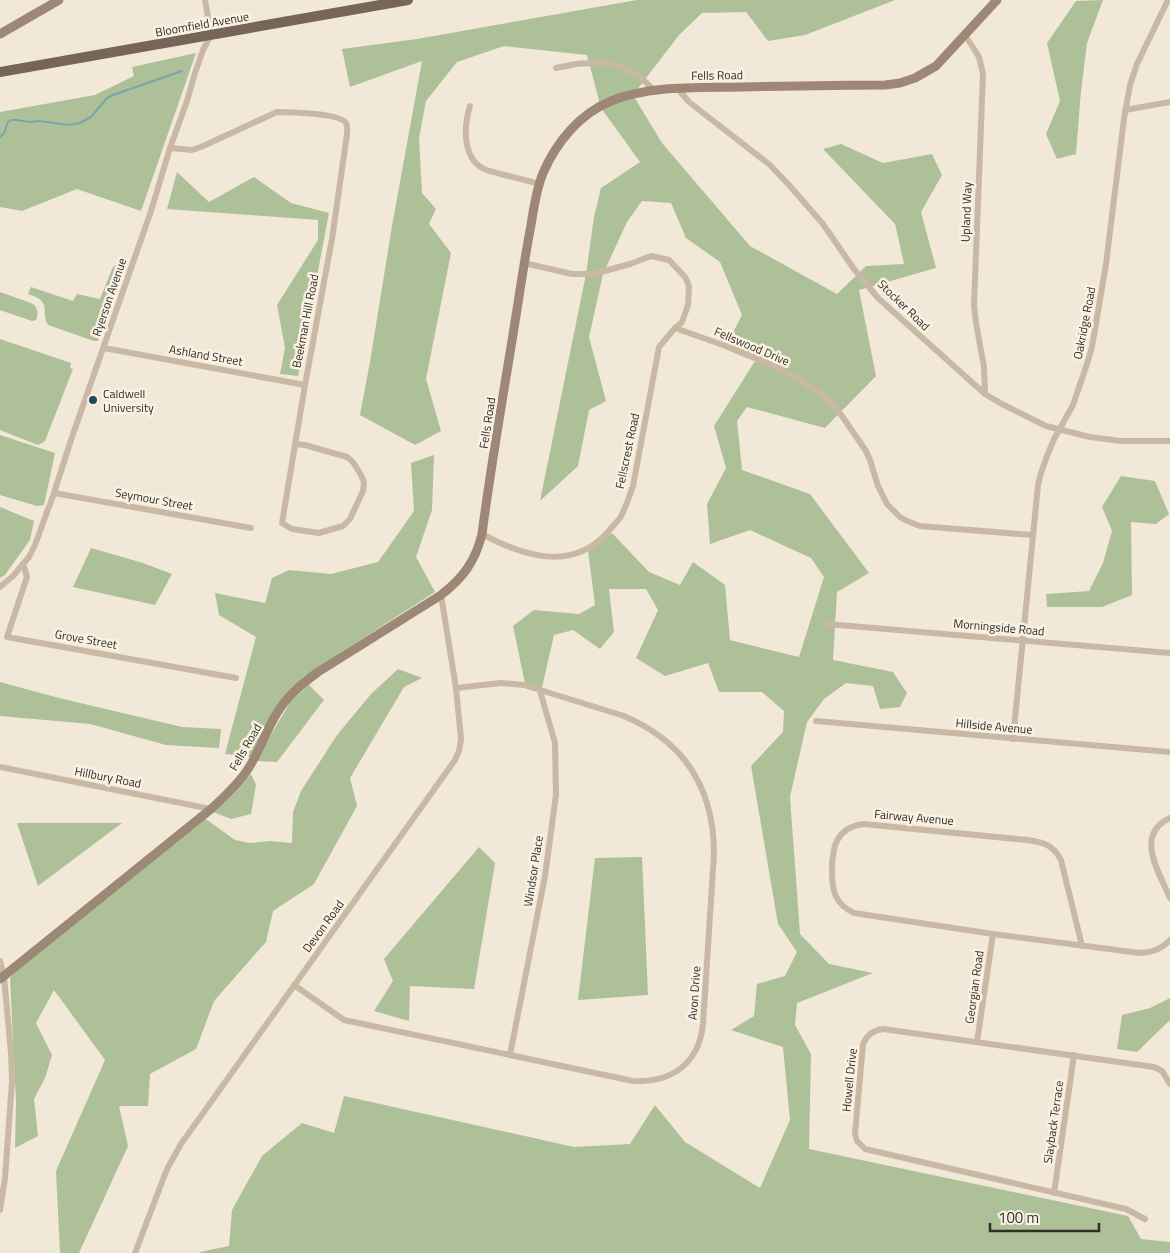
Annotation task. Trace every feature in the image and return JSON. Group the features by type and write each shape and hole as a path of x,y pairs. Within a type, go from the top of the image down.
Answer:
{"main road":[{"name":"Bloomfield Avenue","path":"0,72 408,0"}],"street":[{"path":"0,34 59,0"},
{"path":"205,0 211,35"},
{"name":"Fells Road","path":"2,977 211,809 246,772 287,699 302,684 341,657 440,596 454,585 468,568 476,554 482,534 538,184 555,151 578,122 611,101 654,90 885,85 900,83 922,75 936,66 997,0"},
{"name":"Oakridge Road","path":"1013,739 1032,535 1040,473 1054,439 1076,398 1084,376 1092,346 1107,254 1125,110 1130,85 1133,74 1168,0"},
{"name":"Ryerson Avenue","path":"0,587 13,576 29,557 35,545 151,211 195,73 203,50 211,35"},
{"name":"Upland Way","path":"965,35 979,57 982,74 974,301 984,367 985,394"},
{"path":"556,68 576,64 606,62 639,76 654,90"},
{"name":"Stocker Road","path":"678,89 689,102 770,165 823,224 854,269 878,298 985,394 1046,426 1102,440 1170,441"},
{"path":"1125,110 1170,102"},
{"path":"470,106 467,115 466,137 476,163 483,169 538,184"},
{"name":"Beekman Hill Road","path":"170,148 192,150 201,147 277,112 328,116 342,119 346,122 347,127 332,239 294,444 282,523 292,529 319,533 343,526 350,519 363,491 364,482 361,475 353,462 347,457 305,445 294,444"},
{"path":"524,263 572,274 594,274 651,256 669,260 685,278 689,286 688,305 682,322 675,328"},
{"name":"Fellscrest Road","path":"482,534 511,548 539,556 554,557 569,556 583,551 596,543 607,532 619,519 628,502 634,481 659,348 675,328"},
{"name":"Fellswood Drive","path":"675,328 781,369 825,396 842,416 866,451 878,486 887,504 895,513 907,521 920,526 1032,535"},
{"name":"Ashland Street","path":"104,348 305,385"},
{"name":"Seymour Street","path":"54,493 251,528"},
{"name":"Grove Street","path":"23,564 26,577 7,636 236,678"},
{"name":"Devon Road","path":"135,1253 167,1169 181,1144 455,760 461,739 456,688 440,596"},
{"name":"Morningside Road","path":"827,624 1170,653"},
{"name":"Avon Drive","path":"294,985 344,1020 633,1081 652,1081 670,1075 686,1064 697,1049 703,1024 714,836 709,808 698,781 682,757 650,729 624,716 524,686 501,683 456,688"},
{"name":"Windsor Place","path":"510,1055 545,876 556,795 555,742 540,691"},
{"name":"Hillside Avenue","path":"816,721 1170,752"},
{"name":"Hillbury Road","path":"0,767 211,809"},
{"path":"1170,818 1162,822 1155,831 1151,846 1153,857 1170,898"},
{"name":"Fairway Avenue","path":"1082,946 1061,860 1054,850 1044,843 1033,840 869,824 858,825 847,830 836,842 832,854 832,887 840,903 854,914 1082,946 1145,953 1156,951 1170,940"},
{"name":"Georgian Road","path":"977,1042 993,934"},
{"path":"0,961 11,1052 12,1081 6,1178 0,1210"},
{"name":"Howell Drive","path":"1145,1219 1126,1209 862,1147 857,1142 855,1130 864,1044 870,1034 876,1030 977,1042 1154,1067 1162,1071 1170,1084"},
{"name":"Slayback Terrace","path":"1054,1193 1074,1055"}],"green space":[{"path":"637,0 895,0 805,35 768,41 746,12 702,13 679,35 633,95 662,143 750,246 837,294 866,266 904,264 895,224 823,149 841,144 883,163 932,154 942,175 921,212 936,268 859,290 876,376 825,428 747,407 737,421 742,470 810,494 869,573 837,592 833,660 893,672 907,693 900,707 880,709 873,686 846,683 824,699 807,722 790,797 800,934 829,964 873,973 797,1003 795,1025 811,1054 809,1149 1128,1216 1141,1239 1170,1242 1170,1253 200,1253 229,1246 232,1210 262,1156 302,1123 334,1133 344,1096 574,1147 630,1144 655,1105 685,1142 760,1188 790,1120 783,1047 731,1030 754,1016 757,984 785,976 797,952 778,924 751,766 783,732 784,711 762,692 719,692 708,663 665,676 636,658 658,610 646,589 609,589 614,632 600,649 573,630 554,635 541,692 526,688 513,626 534,610 579,614 595,605 588,551 612,533 649,572 680,585 693,562 725,585 730,640 799,657 824,577 811,558 750,530 710,544 707,504 726,468 714,426 757,358 726,346 742,315 720,262 686,238 671,203 642,201 627,222 603,274 589,337 606,401 589,410 578,466 540,501 586,274 594,217 601,188 640,162 601,108 587,55 504,46 457,62 426,101 419,138 422,193 436,209 429,224 451,253 426,379 441,431 415,445 360,415 422,61 350,87 342,49 417,39"},
{"path":"1103,0 1087,43 1076,154 1057,159 1046,134 1060,101 1047,43 1076,1"},
{"path":"196,53 141,211 77,189 22,211 0,207 0,112 95,95 134,76 132,67"},
{"path":"177,172 209,202 254,177 291,203 329,213 298,376 280,374 285,348 277,305 318,240 318,220 167,209"},
{"path":"120,263 124,267 98,341 48,325 43,303 36,297 28,294 31,287 73,301 77,294 100,299 113,267"},
{"path":"0,292 35,306 37,310 36,320 32,321 0,310"},
{"path":"0,339 71,363 70,368 73,369 45,441 38,445 0,430"},
{"path":"0,435 55,453 44,505 37,506 0,495"},
{"path":"434,455 432,510 416,557 435,592 315,669 283,698 252,757 225,754 256,637 219,615 215,593 265,603 272,578 289,570 331,574 378,562 414,511 411,463"},
{"path":"1121,476 1155,481 1169,514 1156,524 1131,522 1132,595 1102,607 1047,607 1046,594 1089,591 1103,563 1112,531 1102,507"},
{"path":"0,507 34,521 30,540 5,575 0,578"},
{"path":"91,548 143,563 172,574 155,605 73,587"},
{"path":"398,669 422,678 404,687 350,778 357,806 314,884 273,911 266,942 214,1001 196,1049 150,1074 148,1106 119,1106 128,1146 79,1253 60,1253 56,1171 105,1060 54,990 36,1023 52,1055 45,1078 34,1099 38,1136 15,1148 16,1102 10,978 16,968 203,817 235,840 250,843 270,841 292,843 293,812 301,791 337,735 371,694"},
{"path":"0,682 182,727 221,729 219,748 166,745 90,724 0,716"},
{"path":"309,685 324,700 277,762 256,761 290,702"},
{"path":"251,774 256,785 251,814 231,819 213,812"},
{"path":"17,823 122,823 38,886"},
{"path":"479,847 495,863 474,989 410,986 409,1021 374,1011 393,981 384,959"},
{"path":"642,857 648,995 578,1000 595,858"},
{"path":"1170,998 1170,1020 1137,1052 1117,1049 1122,1015 1150,1008"}],"waterway":[{"path":"0,137 11,120 69,125 80,123 91,117 107,98 182,71"}],"place":[{"name":"Caldwell University","path":"93,400"}]}
